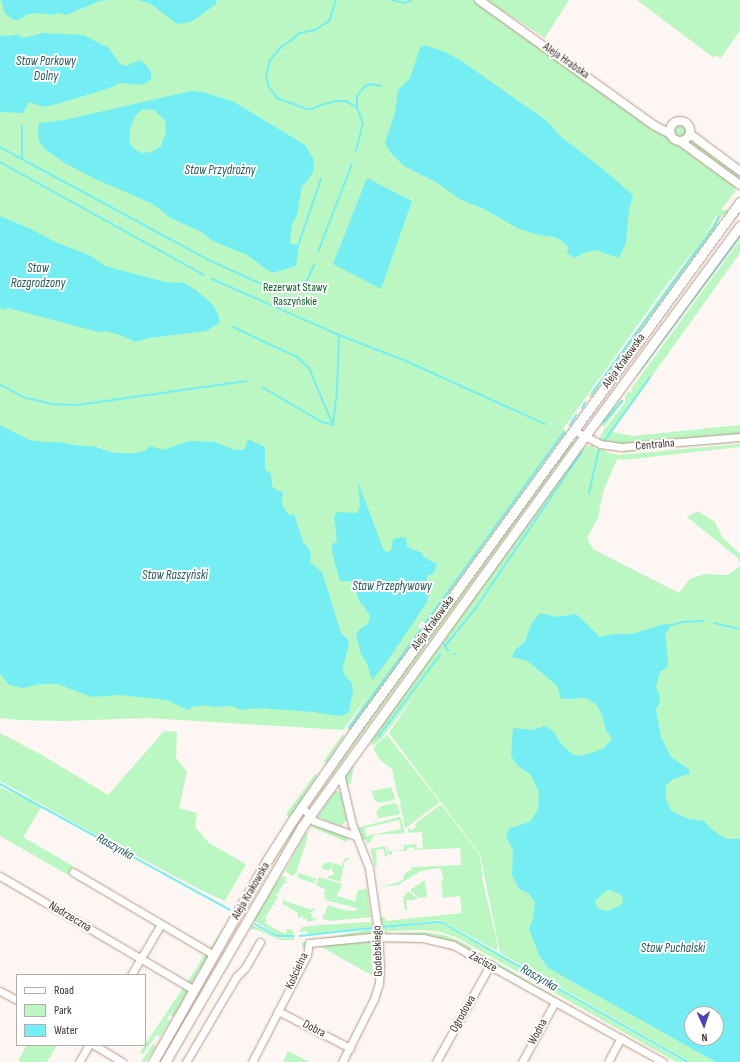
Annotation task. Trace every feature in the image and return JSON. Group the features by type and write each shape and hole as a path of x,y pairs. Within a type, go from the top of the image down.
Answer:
{"main road":[{"name":"Aleja Krakowska","path":"153,1062 268,860 302,808 573,430 740,202"},
{"name":"Aleja Krakowska","path":"165,1062 283,856 309,816 585,436 740,226"}],"street":[{"name":"Aleja Hrabska","path":"479,0 670,134"},
{"path":"654,123 672,124 679,121 686,123 689,127 690,134 740,171"},
{"path":"672,124 670,134 674,139 680,141 740,185"},
{"path":"680,141 686,139 690,134"},
{"name":"Centralna","path":"573,430 602,444 625,447 740,437"},
{"name":"Godebskiego","path":"340,772 351,820 369,868 379,937 379,983 374,999 342,1062"},
{"path":"302,808 314,821 356,836"},
{"path":"337,829 345,827 351,820"},
{"path":"73,872 214,955"},
{"name":"Nadrzeczna","path":"0,876 194,990"},
{"path":"132,974 161,924"},
{"name":"Zacisze","path":"379,937 423,938 440,941 457,947 663,1062"},
{"name":"Kościelna","path":"252,1062 307,955 309,943 379,937"},
{"path":"186,1062 236,977 245,968 260,942"},
{"name":"Ogrodowa","path":"436,1062 490,965"},
{"path":"0,991 16,999"},
{"name":"Wodna","path":"522,1062 555,1002"},
{"name":"Dobra","path":"278,1011 350,1048"},
{"path":"608,1062 621,1038"},
{"path":"79,1062 88,1046"},
{"path":"96,1046 122,1062"}],"green space":[{"name":"Rezerwat Stawy Raszyńskie","path":"0,0 474,0 735,186 735,192 717,215 703,238 720,214 724,212 714,230 591,398 589,396 591,393 700,242 665,287 563,429 566,432 427,624 422,621 418,626 421,633 350,730 347,728 369,694 343,730 148,718 63,721 0,718"},
{"path":"486,0 569,0 545,38"},
{"path":"637,0 740,0 740,30 721,58 716,55 714,58"},
{"path":"682,125 685,126 685,136 678,137 675,136 674,129 675,126"},
{"path":"690,138 740,174 740,181 685,142"},
{"path":"485,210 740,210 740,215 485,215"},
{"path":"740,234 740,238 635,379 641,368"},
{"path":"740,240 740,253 612,432 633,436 740,425 740,434 624,444 606,442 599,439 603,431 625,403 625,397 629,391 631,393 631,389"},
{"path":"621,399 623,402 604,427 600,424"},
{"path":"571,441 574,441 573,444 312,803 366,724"},
{"path":"740,441 623,452 623,450"},
{"path":"740,444 740,447 623,460 617,459 603,492 598,518 587,538 593,549 679,593 690,579 704,574 727,575 740,566 740,1062 690,1062 500,953 480,854 389,733 415,695 381,739 373,746 371,743 373,736 439,645 444,646 446,651 447,649 444,643 446,636 582,448 594,445 593,448 604,450 608,453 619,455"},
{"path":"698,511 715,522 722,537 740,554 740,564 738,558 687,517"},
{"path":"164,731 177,732 176,758 187,772 179,808 197,813 195,827 209,843 246,864 225,901 91,832 0,781 0,733 42,755 108,795"},
{"path":"343,734 344,737 327,763 323,762"},
{"path":"387,735 440,802 407,827 405,827 400,804 401,801 398,797 392,769 380,760 373,748"},
{"path":"354,764 351,783 347,785 345,777"},
{"path":"316,773 317,776 290,818 286,814"},
{"path":"0,787 42,806 23,837 73,866 68,875 0,836"},
{"path":"391,787 395,797 394,800 380,803 374,800 372,791"},
{"path":"335,791 341,793 347,820 341,826 317,817"},
{"path":"395,803 397,804 400,813 398,815 378,818 376,812 381,806"},
{"path":"441,804 479,854 482,870 480,871 483,873 482,878 498,946 497,951 440,920 380,927 380,918 385,917 386,921 462,913 460,896 443,898 441,880 444,879 440,868 421,871 398,885 377,887 396,883 404,879 403,876 408,871 411,871 411,867 461,865 460,848 415,850 413,847 408,848 406,851 392,851 392,854 389,855 388,846 389,851 404,850 404,845 416,844 417,849 423,848 422,832 408,833 408,829 410,828 412,830 416,827 415,824"},
{"path":"399,817 401,818 405,833 374,835 370,843 367,844 366,840 363,840 357,828","holes":["399,820 401,829 366,836 365,828"]},
{"path":"293,825 296,827 143,1054 140,1052 144,1046 146,1046 146,1043"},
{"path":"313,825 349,837 347,842 311,827 310,831 311,826"},
{"path":"308,832 307,840 296,873 292,876 285,871 305,834"},
{"path":"385,846 388,856 385,857 384,849 376,850 377,866 375,867 370,849"},
{"path":"344,859 351,859 345,861 340,882 328,878 329,876 335,874 331,869 333,863 342,866"},
{"path":"329,862 333,863 329,871 321,868 323,864"},
{"path":"299,873 316,879 314,884 297,878"},
{"path":"281,876 287,877 285,881 288,883 284,883 276,896 279,898 276,900 265,918 267,920 265,923 283,933 286,933 287,929 293,930 294,933 292,935 277,935 253,920"},
{"path":"319,877 342,884 338,895 336,896 355,901 358,890 367,889 371,917 332,921 322,919 328,905 343,910 356,911 356,908 325,900 324,893 326,890 316,885"},
{"path":"425,880 427,897 419,898 410,890"},
{"path":"408,891 418,899 406,901 407,910 405,911 403,897"},
{"path":"285,897 285,901 312,910 314,907 315,910 311,912 313,919 317,918 316,920 307,922 307,918 303,920 303,916 299,918 297,916 298,913 283,904 281,906"},
{"path":"371,922 373,927 309,934 305,931 299,932 302,927"},
{"path":"440,923 685,1062 676,1062 456,937 440,932 425,930 387,931 387,933 393,934 385,935 380,928"},
{"path":"251,924 278,938 294,937 294,940 279,940 258,930 250,929"},
{"path":"371,929 372,934 302,947 301,943"},
{"path":"424,932 444,935 460,941 576,1009 575,1010 452,942 429,936 396,935 398,933"},
{"path":"371,940 373,976 318,945"},
{"path":"205,953 206,959 193,982 189,983"},
{"path":"186,988 188,992 174,1017 170,1015"},
{"path":"167,1019 170,1021 160,1037 156,1035"},
{"path":"153,1044 156,1046 146,1062 141,1061"},
{"path":"26,1046 56,1046 47,1062 21,1062 18,1060"},
{"path":"288,1051 309,1062 283,1062"}],"water":[{"path":"1,0 110,0 100,1 66,15 58,13 52,15 39,13 28,14 19,20 14,20 5,14"},
{"path":"138,0 217,0 216,4 197,18 190,22 177,24 151,4"},
{"name":"Staw Parkowy Dolny","path":"44,33 83,35 109,48 120,64 126,66 140,60 151,72 151,80 141,85 121,83 104,90 43,107 29,102 23,113 0,112 0,36 18,35 23,38"},
{"path":"425,45 445,52 460,60 547,121 560,136 633,195 629,210 626,243 619,258 595,250 584,253 575,258 567,254 568,247 561,240 519,229 484,209 461,200 436,182 404,166 391,153 385,143 395,113 398,90 410,78 420,48"},
{"name":"Staw Przydrożny","path":"191,91 203,92 234,102 305,145 314,160 313,172 302,186 297,215 292,224 290,243 299,246 296,266 272,273 247,255 213,241 201,232 169,217 153,204 93,178 63,162 45,149 39,141 38,131 39,123 64,120","holes":["143,109 154,110 165,120 166,132 161,146 152,152 141,153 132,147 129,141 131,125 136,115"]},
{"path":"367,178 412,201 381,289 333,264"},
{"name":"Staw Rozgrodzony","path":"0,216 33,230 55,242 89,255 105,266 165,282 184,283 197,291 213,305 218,314 220,323 206,331 149,338 135,342 123,336 106,331 98,332 8,308 6,310 0,308"},
{"name":"Staw Raszyński","path":"0,425 29,440 92,446 115,453 136,453 144,451 151,446 163,450 189,441 215,442 235,450 244,450 248,439 265,447 265,469 271,474 272,486 276,490 283,492 283,507 289,515 294,514 303,542 311,553 310,562 322,572 341,633 348,640 349,644 343,667 344,675 352,683 353,691 349,712 338,716 313,712 258,708 242,710 232,706 213,707 205,705 192,707 188,710 167,700 119,695 92,697 57,684 40,684 22,688 9,685 0,673"},
{"name":"Staw Przepływowy","path":"358,482 384,551 388,552 391,550 393,539 403,537 406,538 407,547 420,552 423,554 423,557 437,564 434,573 427,576 426,589 429,593 426,604 385,664 372,680 366,661 361,655 356,634 360,629 368,624 370,616 364,606 360,603 354,586 350,581 340,581 332,552 332,545 337,541 334,517 337,512 357,513 360,507"},
{"name":"Staw Puchalski","path":"540,613 557,617 576,614 600,637 614,634 632,634 668,623 669,630 665,633 668,659 667,667 660,672 656,687 659,693 660,702 656,710 661,737 671,757 689,769 689,774 673,779 666,786 666,799 671,811 689,819 704,821 710,828 726,839 740,839 740,1062 716,1062 687,1046 724,1046 724,1006 684,1006 684,1044 548,968 539,955 529,929 533,919 535,902 528,893 519,889 512,875 513,851 506,835 510,828 530,822 538,809 539,792 531,775 518,766 511,756 513,728 532,730 545,726 553,731 562,745 572,754 579,756 595,752 605,747 612,739 606,730 602,715 596,704 586,698 561,699 558,687 541,672 527,661 512,657 515,650 525,642 532,622","holes":["609,890 622,895 623,900 620,906 608,911 598,909 595,901 606,891"]}],"waterway":[{"path":"336,0 329,21 315,30 299,33 292,40 281,47 270,60 266,75 269,87 277,98 307,109 312,109 336,101 345,101 357,107"},
{"path":"392,0 404,3 411,0"},
{"path":"356,151 363,123 357,107 357,96 364,87 370,84 381,86"},
{"path":"0,147 22,159 22,126"},
{"path":"22,159 211,261 270,288 281,290 297,286 307,280 314,265"},
{"path":"0,162 204,275"},
{"path":"318,252 352,164"},
{"path":"298,246 321,179"},
{"path":"592,393 714,227 719,216"},
{"path":"642,368 740,236"},
{"path":"212,279 339,335 406,361 545,424"},
{"path":"233,327 297,357 309,368 333,425"},
{"path":"333,424 337,389 339,335"},
{"path":"605,440 650,377"},
{"path":"0,385 26,398 52,404 78,405 246,381"},
{"path":"262,387 322,422 333,425"},
{"path":"604,422 622,401"},
{"path":"582,408 585,403"},
{"path":"570,425 576,415"},
{"path":"349,728 564,432"},
{"path":"589,493 599,449"},
{"path":"445,646 475,609 581,453"},
{"path":"668,626 683,622 704,621"},
{"path":"714,623 740,629"},
{"path":"442,642 448,651"},
{"path":"378,737 440,655"},
{"name":"Raszynka","path":"0,784 230,910"},
{"name":"Raszynka","path":"383,927 438,922 443,923 688,1062"},
{"name":"Raszynka","path":"255,924 277,936 294,936"},
{"name":"Raszynka","path":"300,936 372,928"}]}
